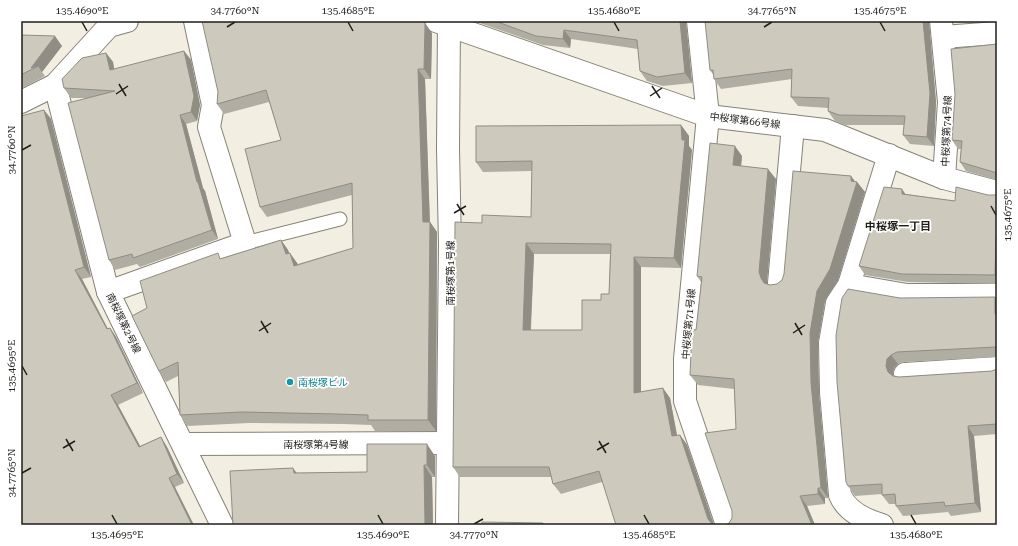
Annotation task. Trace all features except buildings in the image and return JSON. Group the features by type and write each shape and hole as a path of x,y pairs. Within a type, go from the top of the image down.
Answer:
{"street":[{"path":"108,292 245,243 209,127 213,105 195,21"},
{"name":"中桜塚第71号線","path":"698,21 708,116 685,359 685,400 728,525"},
{"name":"中桜塚第66号線","path":"445,22 708,116 825,130 944,178 997,192"},
{"name":"南桜塚第1号線","path":"445,22 450,245 447,525"},
{"path":"21,102 55,85 114,23"},
{"name":"中桜塚第74号線","path":"944,178 949,102 942,29 997,33"},
{"name":"南桜塚第2号線","path":"55,85 108,292 222,525"},
{"path":"779,283 793,126"},
{"path":"882,525 851,511 844,504 840,495 831,392 830,343 837,303 849,284 889,155"},
{"path":"849,284 907,295 997,295"},
{"path":"905,374 997,368"},
{"name":"南桜塚第4号線","path":"183,444 449,443"}],"lane":[{"path":"245,243 340,220"}],"place":[{"name":"南桜塚ビル","path":"290,382"}],"district":[{"name":"中桜塚一丁目","path":"898,226"}]}
